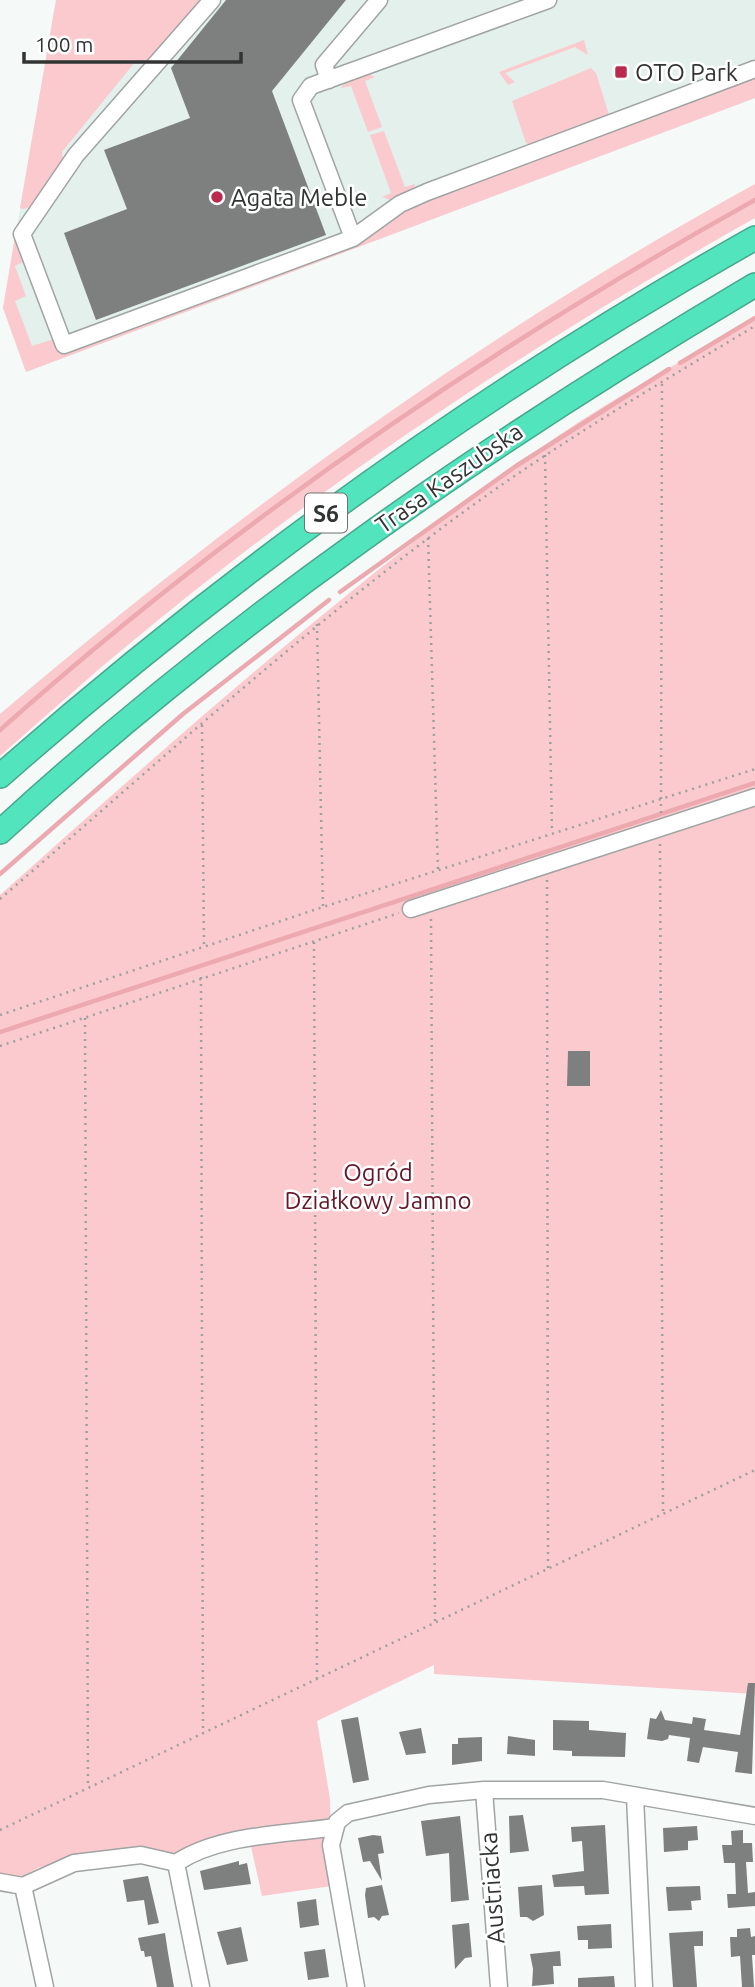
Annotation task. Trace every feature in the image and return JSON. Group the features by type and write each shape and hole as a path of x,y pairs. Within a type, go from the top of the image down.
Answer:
{"highway":[{"name":"Trasa Kaszubska","path":"0,776 172,631 365,485 521,379 755,238"},
{"name":"Trasa Kaszubska","path":"0,832 167,688 394,515 572,395 755,285"}],"street":[{"path":"212,0 76,155 22,233 64,345 353,238 400,204 427,192 755,69"},
{"path":"329,80 324,65 379,0"},
{"path":"353,238 301,100 311,86 548,0"},
{"path":"411,909 755,797"},
{"path":"356,1987 331,1844 335,1827 348,1813 429,1795 484,1790 603,1790 755,1815"},
{"name":"Austriacka","path":"484,1790 499,1987"},
{"path":"635,1797 644,1987"},
{"path":"0,1882 23,1886 74,1863 141,1855 176,1863 196,1849 217,1844 335,1827"},
{"path":"176,1863 201,1987"},
{"path":"23,1886 46,1987"}],"path":[{"path":"0,899 317,624 428,538 545,455 755,326"},
{"path":"662,382 660,826 663,1513"},
{"path":"545,455 552,834"},
{"path":"428,538 438,870"},
{"path":"317,624 323,907"},
{"path":"202,725 205,947"},
{"path":"0,1016 323,907 755,768"},
{"path":"547,865 548,1570"},
{"path":"431,904 435,1622"},
{"path":"0,1046 411,909"},
{"path":"314,942 317,1678"},
{"path":"201,977 203,1734"},
{"path":"85,1018 88,1788"},
{"path":"0,1830 755,1470"}],"shaded area":[{"name":"OTO Park","path":"56,0 755,0 755,98 26,372 3,308"}],"green space":[{"path":"56,0 201,0 148,60 135,62 62,152 64,165 30,207 23,209 20,208"},
{"path":"584,40 588,55 575,47 505,73 515,82 508,85 499,72"},
{"path":"591,68 596,73 609,115 530,145 526,143 512,101"},
{"path":"369,74 375,77 365,81 382,127 368,132 351,86 341,88 344,84"},
{"path":"755,78 755,98 26,372 3,308 15,236 25,261 15,266 26,296 15,301 32,346 54,339 60,354 65,354 353,246 404,210 425,201"},
{"path":"384,131 405,187 415,184 414,189 390,200 382,197 391,193 370,135"},
{"path":"755,184 755,218 511,365 354,471 202,585 0,756 0,714 179,568 271,498 459,364 556,301"},
{"name":"Ogród Działkowy Jamno","path":"755,318 755,1694 434,1674 434,1665 317,1721 330,1799 332,1886 262,1896 248,1833 216,1837 175,1853 73,1859 38,1868 19,1878 0,1876 0,895 202,716 410,545 482,490 579,422"}],"building":[{"name":"Agata Meble","path":"226,0 346,0 272,91 326,235 96,320 64,233 127,209 104,150 190,118 171,68"},
{"path":"568,1051 590,1051 590,1086 567,1086"},
{"path":"748,1683 755,1683 752,1774 735,1772 738,1752 703,1747 699,1763 687,1761 690,1738 669,1735 668,1739 662,1741 647,1739 650,1718 656,1719 661,1710 665,1720 692,1724 693,1717 706,1719 704,1730 740,1735"},
{"path":"358,1717 369,1780 353,1783 341,1720"},
{"path":"553,1720 589,1721 589,1730 626,1733 625,1757 572,1756 572,1751 553,1750"},
{"path":"421,1728 426,1753 406,1755 399,1732"},
{"path":"508,1736 535,1740 535,1756 507,1754"},
{"path":"482,1737 482,1761 452,1765 452,1744 458,1744 458,1738"},
{"path":"523,1815 529,1851 510,1853 509,1816"},
{"path":"460,1816 469,1900 451,1902 449,1853 426,1856 421,1821"},
{"path":"605,1825 609,1894 585,1895 584,1886 554,1887 552,1875 584,1871 582,1841 572,1842 571,1827"},
{"path":"697,1826 698,1840 688,1841 688,1850 664,1852 663,1828"},
{"path":"743,1830 743,1843 752,1843 753,1862 746,1862 748,1893 755,1892 755,1906 728,1908 727,1894 736,1894 735,1863 724,1863 722,1845 732,1845 731,1831"},
{"path":"381,1836 384,1853 378,1854 382,1881 370,1861 363,1862 358,1838"},
{"path":"239,1861 239,1865 247,1863 251,1884 204,1890 200,1871"},
{"path":"148,1876 159,1923 148,1925 144,1900 127,1902 123,1880"},
{"path":"382,1885 389,1915 382,1916 379,1921 374,1917 368,1918 365,1895 366,1888"},
{"path":"542,1885 544,1915 533,1921 520,1917 518,1887"},
{"path":"700,1886 701,1900 691,1901 692,1910 668,1911 666,1887"},
{"path":"316,1899 319,1925 300,1928 297,1902"},
{"path":"469,1923 472,1957 465,1958 455,1969 452,1925"},
{"path":"611,1924 612,1948 588,1949 588,1940 578,1940 577,1926"},
{"path":"241,1927 248,1961 227,1965 217,1932"},
{"path":"750,1928 751,1937 755,1936 755,1955 752,1955 754,1987 742,1987 740,1956 731,1957 730,1937 737,1937 737,1929"},
{"path":"703,1931 703,1946 694,1946 697,1987 673,1987 669,1933"},
{"path":"165,1933 174,1987 157,1987 151,1956 145,1957 138,1938"},
{"path":"325,1949 329,1977 308,1980 304,1952"},
{"path":"560,1951 561,1966 553,1966 554,1984 532,1986 530,1954"},
{"path":"614,1976 615,1987 578,1987 578,1978"}],"waterway":[{"path":"0,730 177,582 363,444 556,317 755,200"},
{"path":"680,363 755,318"},
{"path":"340,592 516,466 669,369"},
{"path":"0,874 183,714 329,600"},
{"path":"0,1032 755,783"}],"place":[{"name":"OTO Park","path":"621,72"},
{"name":"Agata Meble","path":"217,197"}]}
